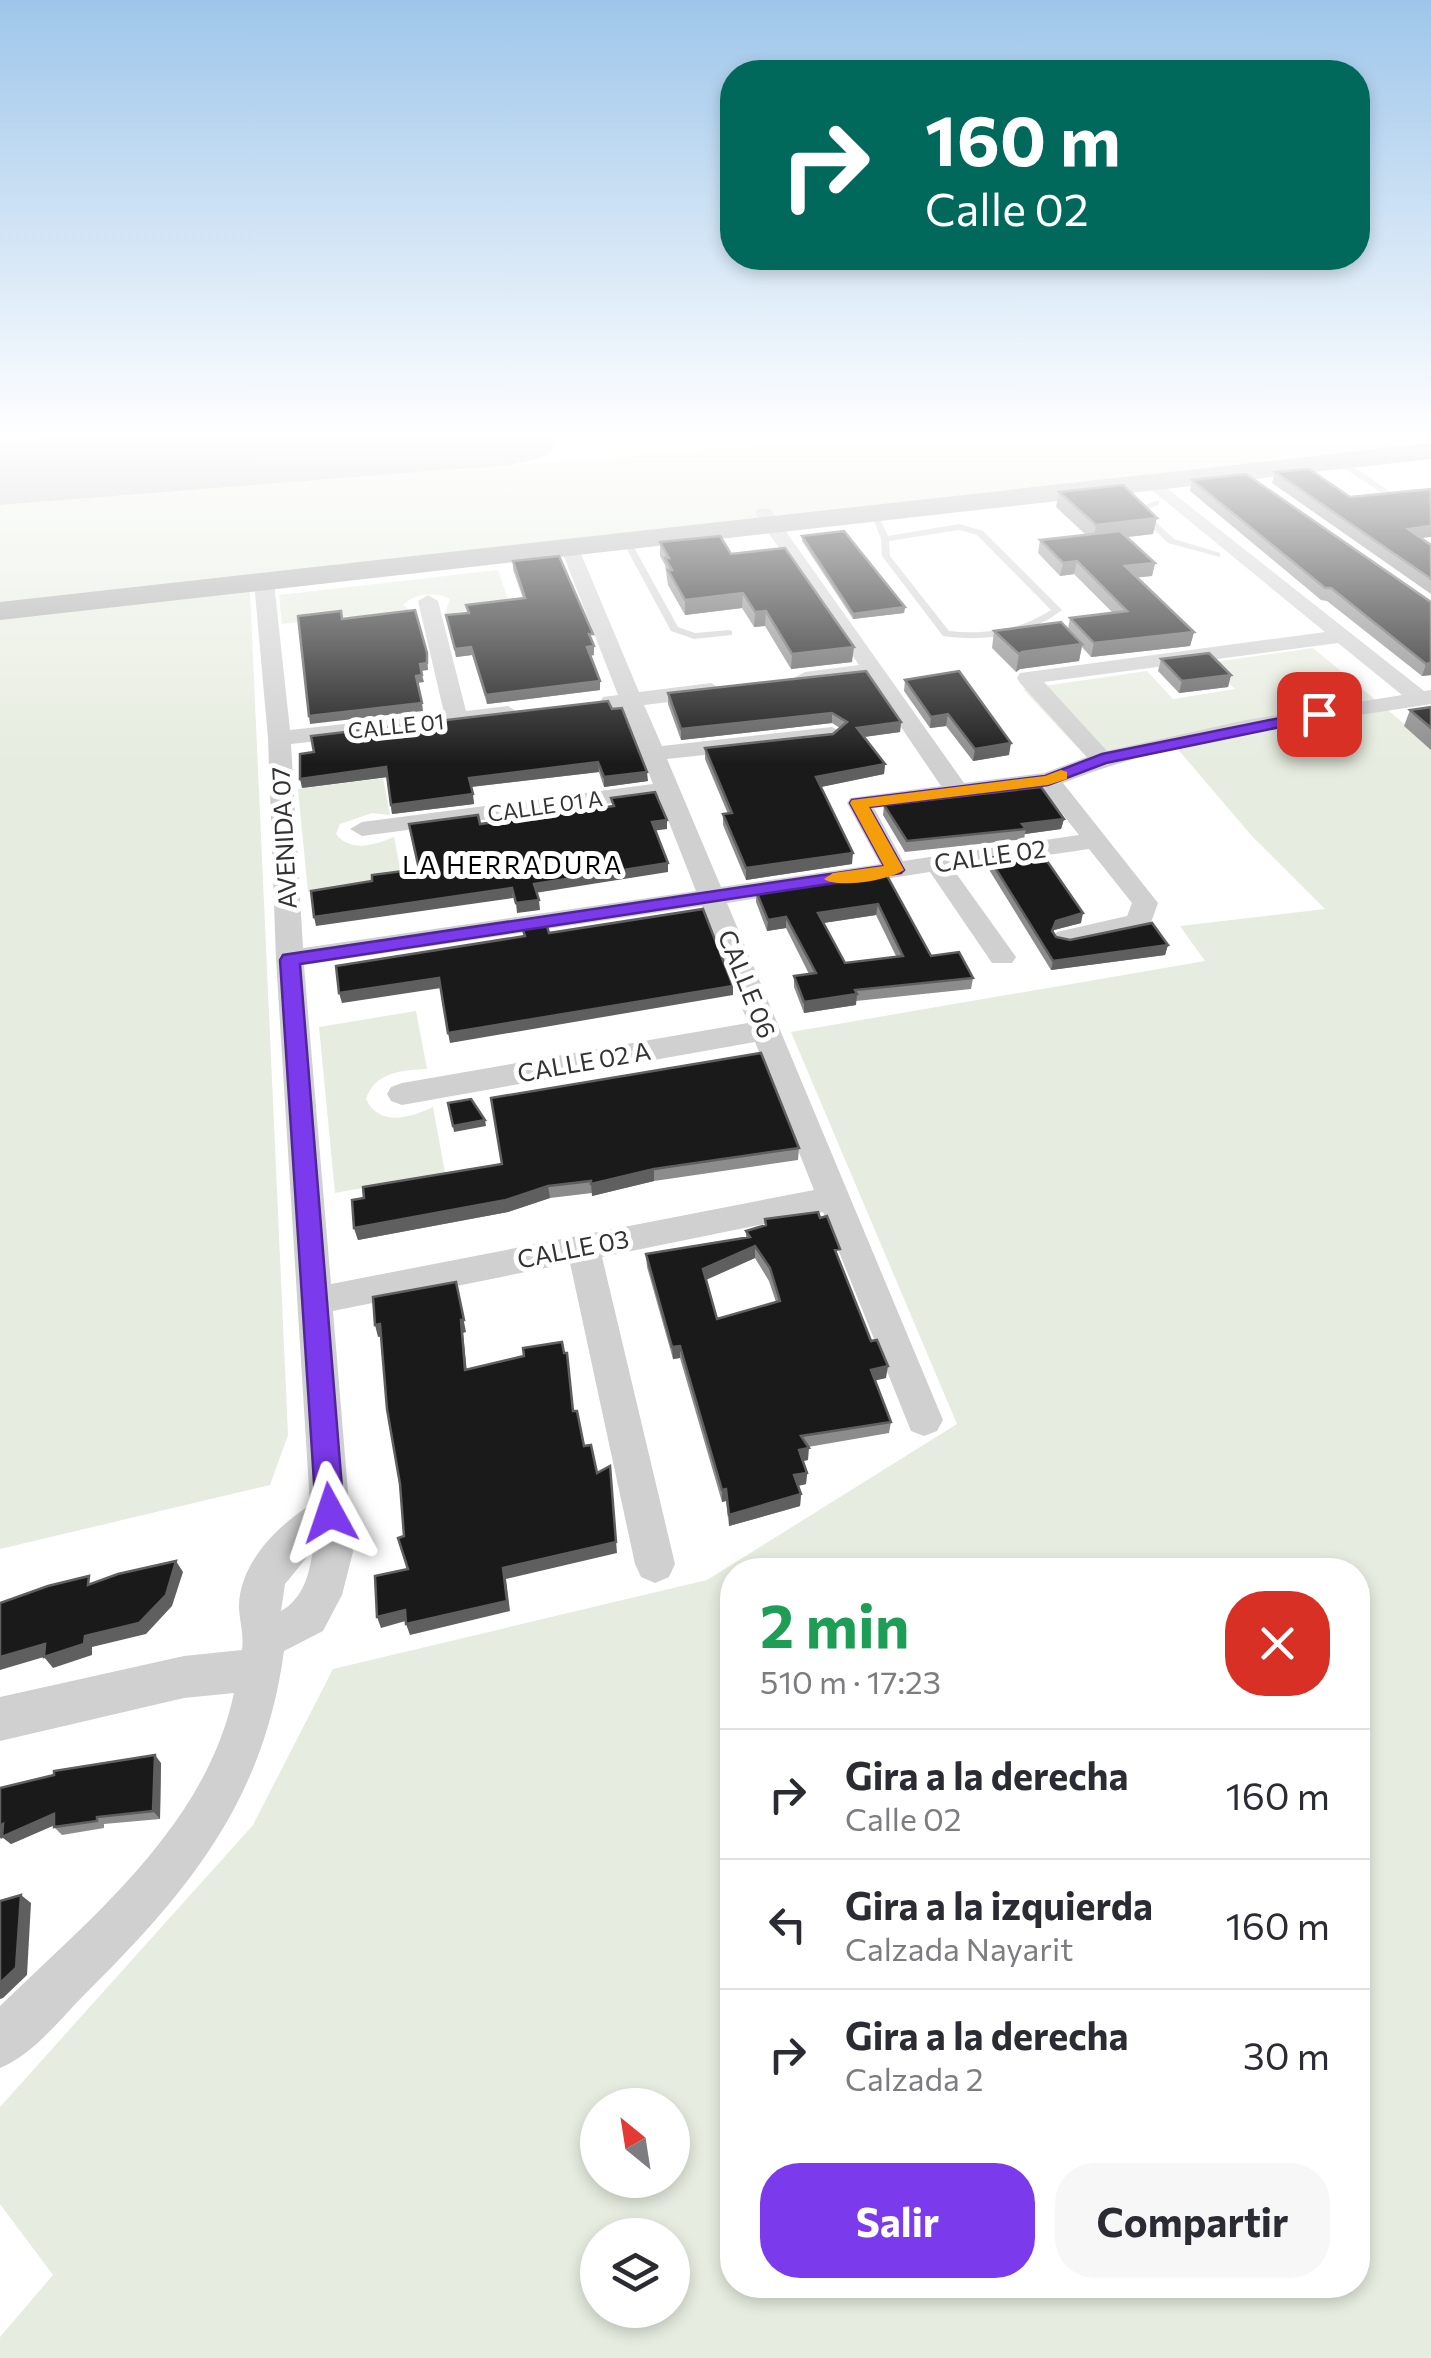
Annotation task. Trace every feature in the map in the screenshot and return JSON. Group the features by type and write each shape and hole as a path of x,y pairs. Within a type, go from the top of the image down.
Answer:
{"main road":[{"path":"0,596 519,544"},
{"path":"0,612 610,544"}],"street":[{"path":"786,544 957,791"},
{"path":"1213,544 1392,702"},
{"path":"1218,544 1426,698"},
{"name":"CALLE 06","path":"570,549 924,1420"},
{"name":"AVENIDA 07","path":"263,1654 307,1618 329,1572 338,1531 330,1513 313,1301 279,738 264,582"},
{"path":"428,601 457,719"},
{"path":"1102,759 1028,678 1343,636"},
{"path":"790,680 870,670"},
{"path":"593,704 731,687"},
{"path":"895,870 858,803 1048,780 1102,759 1246,727 1426,698"},
{"name":"CALLE 01","path":"279,738 535,710"},
{"path":"654,754 832,734"},
{"path":"1048,780 1146,904 1139,922 1067,938"},
{"name":"CALLE 01 A","path":"362,830 668,789"},
{"name":"CALLE 02","path":"290,960 1097,840"},
{"path":"936,864 1002,957"},
{"name":"CALLE 02 A","path":"402,1094 766,1030"},
{"name":"CALLE 03","path":"313,1301 834,1198"},
{"path":"583,1248 655,1564"},
{"path":"0,1719 184,1677 263,1654 253,1716 222,1792 170,1866 0,2042"}],"lane":[{"path":"628,544 674,628 694,636 729,634"},
{"path":"884,544 886,556 946,634 968,637 1033,628 1057,610 991,544"},
{"path":"1200,544 1220,546"}],"shaded area":[{"path":"0,544 670,544 250,592 288,1435 270,1485 0,1549"},
{"path":"498,570 511,608 444,616 450,599 425,594 403,605 413,613 350,623 349,616 282,624 279,595"},
{"path":"1313,648 1431,746 1431,2358 0,2358 0,2337 53,2275 0,2204 0,2107 253,1825 333,1669 707,1580 720,1572 720,2298 1370,2298 1370,1558 742,1558 957,1424 791,1032 1205,961 1180,926 1325,909 1251,835 1170,740 1088,759 1023,689 1147,671 1173,699 1235,689 1208,663"},
{"path":"383,778 390,815 372,813 340,824 336,834 356,845 371,845 394,837 402,878 308,892 298,789"},
{"path":"416,1011 427,1069 383,1078 366,1099 387,1117 405,1117 433,1107 445,1173 335,1193 319,1027"}],"building":[{"path":"661,544 725,544 731,554 785,548 854,647 792,654 766,611 755,612 743,593 685,600 668,570 672,570 665,558 669,558"},
{"path":"807,544 854,544 905,607 853,614"},
{"path":"1044,544 1134,544 1155,563 1125,566 1194,632 1094,643 1070,618 1127,611 1077,561 1063,563"},
{"path":"1271,544 1347,544 1431,602 1431,663 1426,664 1331,588 1325,588"},
{"path":"1380,544 1430,544 1431,579"},
{"path":"559,556 593,634 589,634 594,646 587,647 600,681 486,695 471,647 455,649 446,615 469,613 466,605 525,598 513,561"},
{"path":"415,610 427,653 427,663 420,664 422,675 416,676 422,703 309,716 298,616 341,611 342,619"},
{"path":"1061,622 1082,644 1019,654 994,631"},
{"path":"1209,653 1231,675 1182,681 1161,659"},
{"path":"866,671 901,722 857,728 885,764 816,777 853,853 746,868 723,814 732,813 705,748 833,734 847,722 832,713 681,729 668,693"},
{"path":"959,671 1011,743 975,749 948,714 931,717 905,680"},
{"path":"608,701 612,709 622,708 647,772 604,777 598,762 469,778 473,794 391,805 386,767 300,779 300,754 314,752 311,736"},
{"path":"1431,707 1431,728 1410,710"},
{"path":"1041,787 1064,819 1022,824 1026,829 907,841 884,805"},
{"path":"655,792 667,820 652,822 668,863 534,884 539,900 516,903 512,888 314,917 311,891 372,881 372,875 419,869 409,824 478,815 480,824 614,806 611,798"},
{"path":"1040,851 1083,913 1056,921 1052,931 1056,937 1070,940 1152,923 1168,945 1053,961 989,858"},
{"path":"885,872 931,956 959,952 973,978 855,990 857,994 804,1002 794,976 816,973 786,917 768,920 756,891","holes":["878,904 903,956 845,963 818,913"]},
{"path":"703,909 733,986 448,1033 439,978 339,993 336,966 525,936 522,927 546,923 549,933"},
{"path":"761,1053 799,1148 654,1169 591,1184 548,1186 506,1200 354,1228 352,1200 364,1198 363,1187 502,1164 491,1098"},
{"path":"471,1099 485,1120 453,1126 448,1103"},
{"path":"818,1212 820,1218 827,1216 840,1249 835,1250 871,1341 877,1340 888,1366 871,1370 891,1422 801,1436 809,1448 799,1450 807,1473 794,1475 801,1494 729,1515 726,1489 722,1490 680,1346 672,1347 646,1254 750,1237 746,1231 766,1225 765,1219","holes":["755,1246 770,1268 780,1301 717,1319 703,1269"]},
{"path":"456,1282 464,1320 465,1370 524,1356 523,1348 562,1342 567,1353 573,1411 577,1411 584,1446 591,1445 597,1473 610,1466 616,1542 503,1568 507,1601 406,1624 405,1610 377,1617 375,1576 408,1569 398,1538 404,1536 400,1484 387,1409 380,1324 375,1325 373,1297"},
{"path":"176,1561 166,1595 139,1623 85,1636 84,1644 44,1657 45,1644 0,1657 0,1603 89,1576 88,1585"},
{"path":"155,1755 153,1811 97,1817 97,1821 54,1827 54,1814 2,1837 0,1788 54,1775 54,1771"},
{"path":"21,1895 16,1968 0,1983 0,1901"}],"slow traffic":[{"path":"833,879 895,870 858,803 1048,780 1061,775"}],"district":[{"name":"LA HERRADURA","path":"513,865"}],"route":[{"path":"330,1513 290,960 895,870 858,803 1048,780 1102,759 1319,714"}]}
